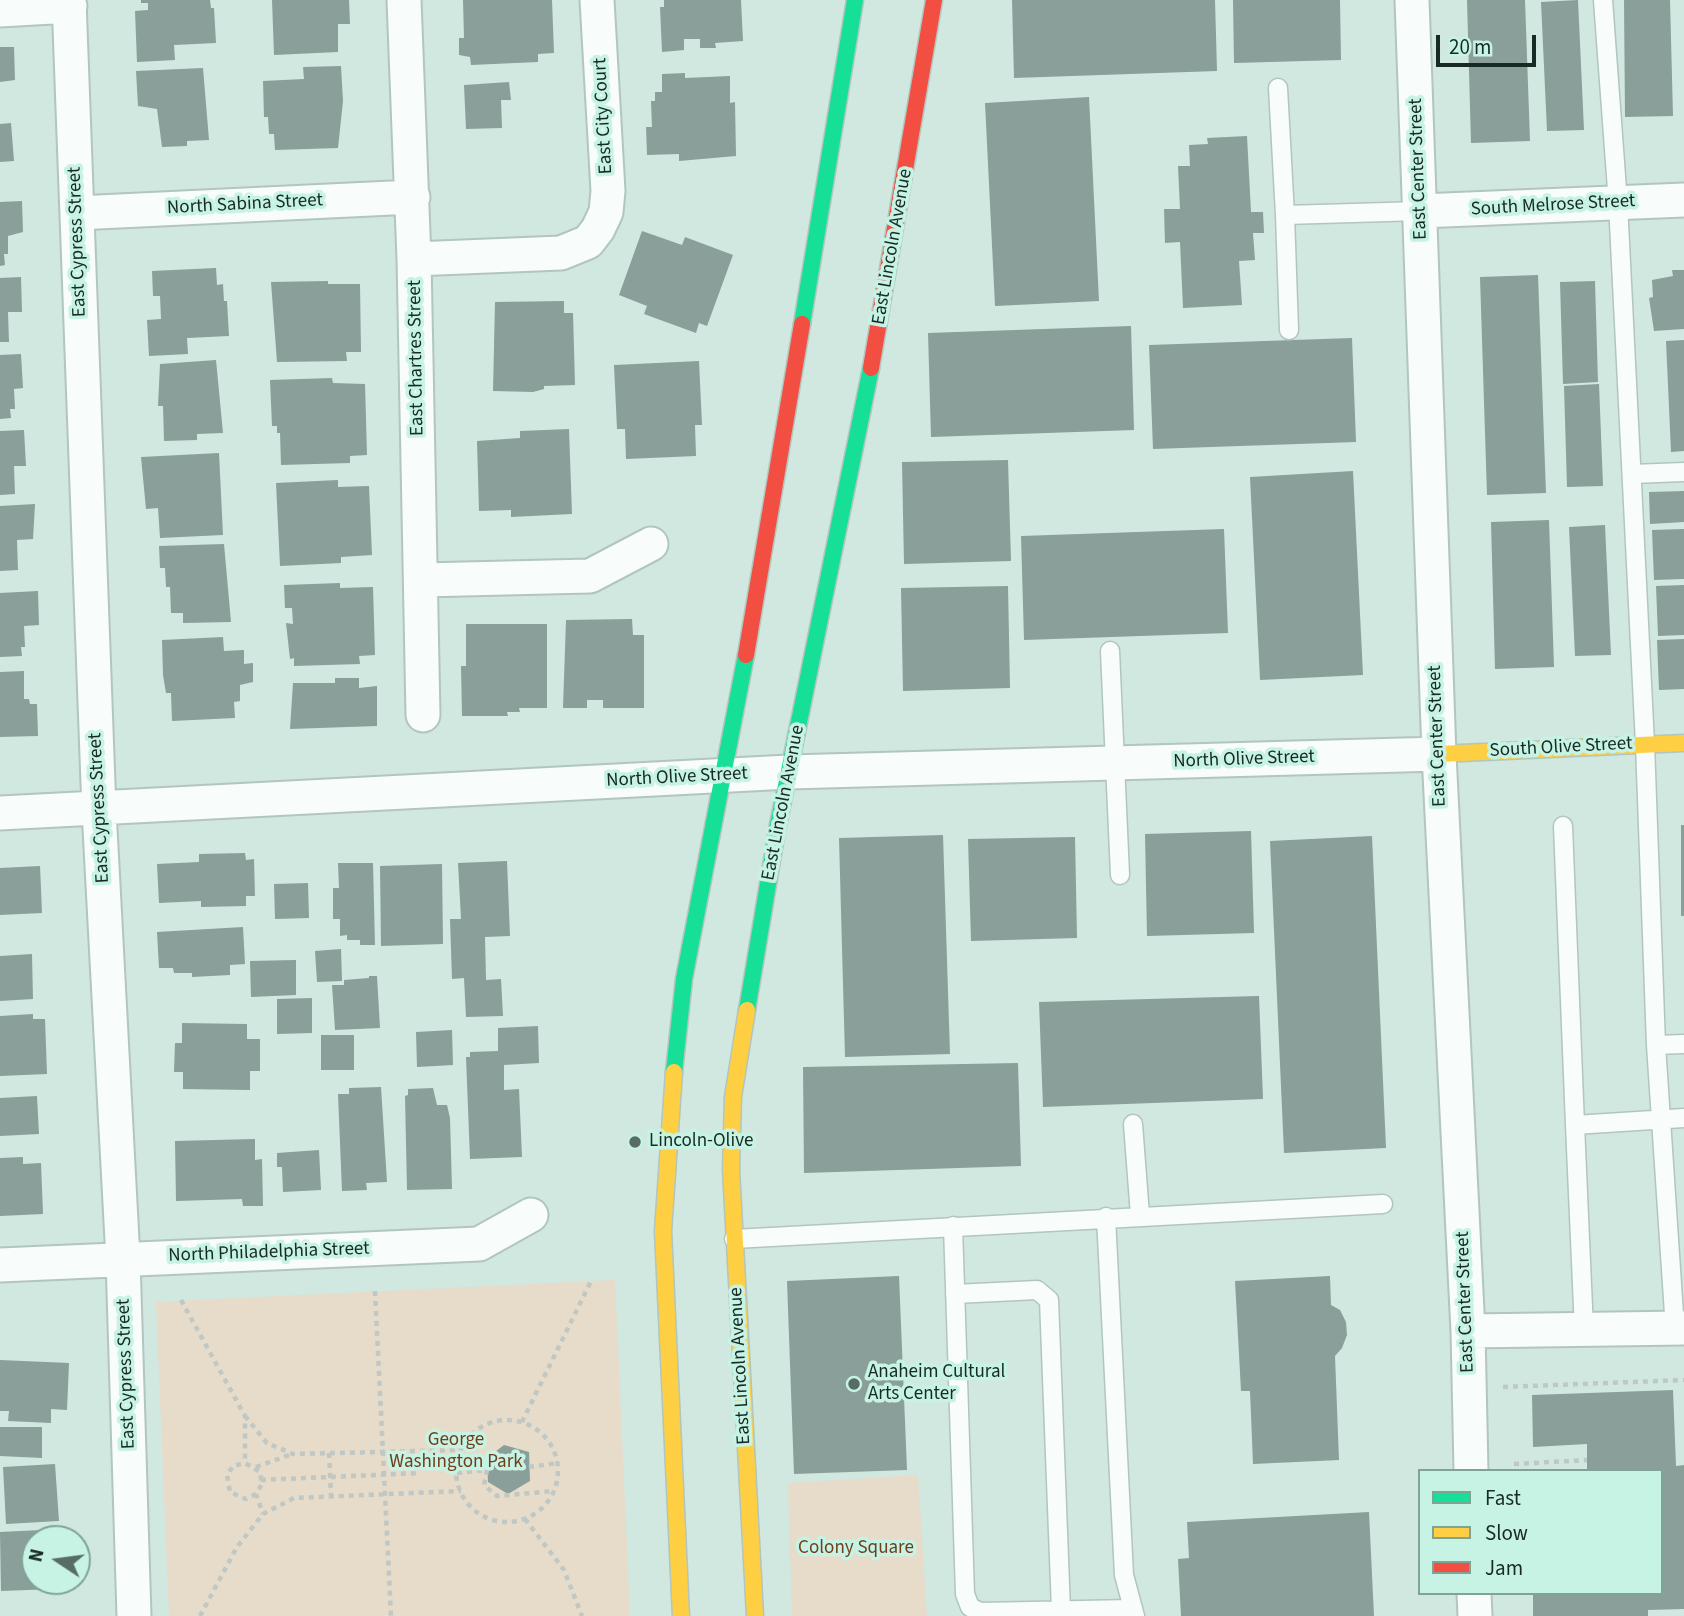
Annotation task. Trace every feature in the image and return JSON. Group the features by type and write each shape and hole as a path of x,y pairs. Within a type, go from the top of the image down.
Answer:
{"main road":[{"path":"681,1616 663,1231 670,1103 684,979 763,565 855,0"},
{"name":"East Lincoln Avenue","path":"755,1616 731,1170 733,1097 789,772 884,303 934,0"},
{"name":"South Olive Street","path":"1438,754 1684,743"}],"street":[{"name":"East Chartres Street","path":"404,0 413,197 423,715"},
{"name":"East City Court","path":"414,259 561,253 588,242 598,229 606,212 608,191 597,0"},
{"name":"East Center Street","path":"1412,0 1438,754 1468,1332 1471,1469"},
{"path":"0,10 70,3"},
{"name":"East Cypress Street","path":"70,3 99,810 123,1259 134,1616"},
{"name":"North Sabina Street","path":"77,213 413,197"},
{"name":"South Melrose Street","path":"1421,211 1684,200"},
{"path":"422,580 590,576 652,544"},
{"name":"North Olive Street","path":"0,813 99,810 789,772 1438,754"},
{"name":"North Philadelphia Street","path":"0,1265 479,1244 531,1215"},
{"path":"1468,1332 1680,1329"},
{"path":"1474,1595 1475,1616"}],"lane":[{"path":"1603,0 1618,203 1632,474 1656,1045 1680,1329"},
{"path":"1278,88 1289,330"},
{"path":"1285,215 1421,211"},
{"path":"1632,474 1684,471"},
{"path":"1110,651 1120,875"},
{"path":"1563,826 1584,1330"},
{"path":"1656,1045 1684,1044"},
{"path":"1575,1125 1684,1118"},
{"path":"1133,1124 1140,1215"},
{"path":"734,1239 1140,1215 1383,1204"},
{"path":"953,1226 965,1594 970,1607 980,1612 1134,1612 1124,1575 1106,1217"},
{"path":"955,1294 1037,1290 1049,1300 1062,1610"}],"path":[{"path":"522,1422 591,1281"},
{"path":"375,1291 391,1616"},
{"path":"181,1300 245,1416 267,1443 293,1454"},
{"path":"1495,1387 1684,1380"},
{"path":"245,1416 245,1463"},
{"path":"498,1420 522,1422 544,1433 558,1463 554,1491 541,1510 525,1519 508,1522 491,1520 475,1511 461,1490 457,1473 461,1450 469,1436 483,1426 498,1420"},
{"path":"256,1494 239,1498 227,1487 229,1470 245,1463 256,1467 293,1454 461,1450"},
{"path":"329,1453 331,1496"},
{"path":"1514,1464 1587,1460"},
{"path":"530,1467 558,1463"},
{"path":"256,1467 261,1480 256,1494 263,1514"},
{"path":"457,1473 487,1470 484,1485 497,1496 554,1491"},
{"path":"261,1480 420,1473"},
{"path":"200,1616 237,1547 263,1514 294,1498 461,1490"},
{"path":"525,1519 564,1570 582,1616"}],"green space":[{"name":"George Washington Park","path":"615,1280 630,1616 169,1616 156,1302"},
{"name":"Colony Square","path":"918,1475 927,1616 792,1616 788,1483"}],"building":[{"path":"141,0 210,0 211,8 214,8 216,43 174,45 175,60 137,62 135,11 148,10 148,3 141,3"},
{"path":"272,0 349,0 350,24 338,24 338,52 274,55"},
{"path":"463,0 552,0 554,53 538,54 538,62 471,65 470,57 459,55 459,38 464,38"},
{"path":"664,0 741,0 743,41 715,43 716,48 700,48 700,39 684,39 684,50 662,52 660,7 664,7"},
{"path":"1012,0 1215,0 1217,71 1014,78"},
{"path":"1233,0 1340,0 1341,60 1234,63"},
{"path":"1467,0 1525,0 1530,141 1471,143"},
{"path":"1578,0 1584,130 1547,131 1541,2"},
{"path":"1624,0 1670,0 1673,116 1625,117"},
{"path":"0,47 14,47 15,80 0,82"},
{"path":"341,66 343,101 338,148 275,150 274,134 269,134 268,117 264,117 263,81 304,79 303,67"},
{"path":"203,68 209,140 187,141 187,146 162,147 157,109 138,106 136,71"},
{"path":"685,73 685,78 730,76 730,103 735,102 736,156 679,161 679,154 647,155 646,127 652,127 651,101 655,101 655,92 662,92 662,74"},
{"path":"509,82 511,100 501,100 502,128 466,129 464,85"},
{"path":"1089,97 1099,301 995,306 985,103"},
{"path":"11,123 14,161 0,162 0,124"},
{"path":"1247,136 1251,212 1263,212 1264,233 1253,233 1255,260 1239,261 1242,305 1183,308 1180,242 1165,243 1164,209 1180,209 1178,166 1190,166 1189,145 1208,144 1207,138"},
{"path":"22,201 23,232 8,236 8,254 4,254 5,265 0,266 0,202"},
{"path":"642,231 682,245 685,237 733,255 707,326 699,323 696,333 644,314 647,306 619,295"},
{"path":"216,268 217,285 223,284 224,301 227,301 229,336 187,338 188,354 149,356 147,320 161,319 160,296 153,296 152,271"},
{"path":"1672,270 1684,270 1684,329 1654,331 1649,298 1653,297 1652,280 1673,276"},
{"path":"1538,275 1546,493 1487,495 1480,277"},
{"path":"21,277 22,312 8,312 9,342 0,342 0,278"},
{"path":"328,281 328,284 360,284 361,352 346,352 347,361 277,362 271,282"},
{"path":"1595,281 1598,382 1563,384 1560,282"},
{"path":"564,301 564,313 573,313 575,385 544,386 544,389 533,392 493,391 495,302"},
{"path":"1131,326 1134,430 931,437 928,333"},
{"path":"1352,338 1356,442 1153,449 1149,345"},
{"path":"1684,340 1684,451 1671,452 1666,341"},
{"path":"21,354 23,388 14,389 15,409 10,409 11,418 0,419 0,355"},
{"path":"216,360 223,433 197,434 197,440 164,441 163,406 158,406 160,364"},
{"path":"699,361 702,425 695,425 696,456 626,459 625,429 617,429 614,365"},
{"path":"332,378 333,383 365,384 367,455 350,456 350,463 281,465 280,433 277,433 277,426 272,426 270,380"},
{"path":"1599,384 1603,486 1567,487 1564,386"},
{"path":"569,429 572,514 511,517 511,510 479,511 477,441 520,438 520,431"},
{"path":"24,430 26,466 14,466 15,494 0,495 0,431"},
{"path":"219,453 223,535 160,538 158,508 146,509 141,457"},
{"path":"1008,460 1011,561 904,564 902,462"},
{"path":"1353,471 1363,675 1260,680 1250,477"},
{"path":"338,480 338,487 369,486 372,555 341,557 341,563 280,566 276,483"},
{"path":"1684,491 1684,522 1650,524 1649,492"},
{"path":"35,504 33,539 17,540 18,570 0,571 0,506"},
{"path":"1549,520 1554,667 1495,669 1491,522"},
{"path":"1605,525 1611,655 1575,656 1569,527"},
{"path":"1224,529 1228,633 1024,640 1021,536"},
{"path":"1684,529 1684,579 1654,580 1652,530"},
{"path":"224,544 231,622 183,623 183,613 171,613 170,587 166,587 165,568 160,568 159,546"},
{"path":"340,583 340,588 373,587 375,655 359,656 360,664 294,666 294,658 290,659 286,623 293,624 292,608 285,608 284,585"},
{"path":"1684,585 1684,635 1658,636 1656,586"},
{"path":"1008,586 1010,688 903,691 901,588"},
{"path":"38,591 39,625 24,626 25,647 21,647 22,656 0,657 0,593"},
{"path":"632,619 633,635 644,635 644,708 603,708 603,700 587,700 587,708 563,708 566,620"},
{"path":"466,624 547,624 547,708 519,708 520,712 507,712 508,716 462,716 461,666 466,666"},
{"path":"223,637 224,651 244,650 244,664 253,663 253,682 240,685 240,701 234,702 235,718 172,721 171,693 166,693 163,675 162,640"},
{"path":"1684,639 1684,689 1659,690 1657,640"},
{"path":"24,671 24,699 29,699 30,704 37,704 38,736 0,737 0,672"},
{"path":"335,678 359,678 359,688 377,686 377,726 290,729 293,683 335,683"},
{"path":"1681,825 1684,825 1684,916 1681,916"},
{"path":"1251,831 1254,933 1147,936 1145,834"},
{"path":"943,835 950,1054 845,1057 839,838"},
{"path":"1372,836 1386,1148 1284,1153 1270,841"},
{"path":"1075,837 1077,938 971,941 968,839"},
{"path":"245,853 246,860 254,859 255,896 246,896 246,906 201,907 201,901 159,903 157,864 199,862 199,854"},
{"path":"507,861 510,936 485,937 486,980 501,979 503,1016 466,1017 464,978 452,979 450,919 461,919 458,863"},
{"path":"338,863 373,863 375,945 360,945 360,940 347,940 347,935 340,936 340,919 333,919 333,888 339,888"},
{"path":"442,864 443,944 381,946 380,866"},
{"path":"40,866 42,913 0,915 0,868"},
{"path":"308,883 309,918 275,919 274,884"},
{"path":"243,927 245,964 230,965 230,975 192,977 192,973 174,973 173,968 159,968 157,932"},
{"path":"341,949 342,981 317,982 315,951"},
{"path":"32,954 33,999 0,1001 0,956"},
{"path":"296,960 296,995 251,997 250,961"},
{"path":"377,976 380,1028 335,1030 332,985 344,985 344,980"},
{"path":"1259,996 1263,1099 1043,1107 1039,1002"},
{"path":"312,998 312,1033 277,1034 277,999"},
{"path":"33,1014 33,1019 45,1019 47,1074 0,1076 0,1016"},
{"path":"182,1023 247,1024 247,1039 260,1039 260,1071 250,1071 250,1090 183,1089 183,1072 174,1072 175,1043 182,1043"},
{"path":"538,1026 539,1063 504,1065 504,1090 519,1089 522,1157 470,1159 466,1057 470,1057 470,1052 498,1051 498,1028"},
{"path":"452,1030 453,1065 417,1067 416,1032"},
{"path":"321,1035 354,1035 354,1070 321,1070"},
{"path":"1018,1063 1021,1166 804,1173 803,1067"},
{"path":"381,1087 387,1182 366,1183 367,1190 342,1191 338,1094 349,1094 349,1088"},
{"path":"433,1088 437,1105 447,1105 450,1118 452,1189 407,1190 405,1096 408,1095 408,1089"},
{"path":"37,1096 39,1134 0,1136 0,1098"},
{"path":"255,1139 255,1160 262,1159 263,1206 243,1206 242,1199 176,1201 175,1141"},
{"path":"319,1150 321,1190 283,1192 282,1167 277,1167 277,1153"},
{"path":"23,1157 23,1164 41,1163 43,1214 0,1216 0,1158"},
{"path":"899,1276 907,1470 794,1474 787,1281"},
{"path":"1330,1276 1331,1305 1340,1310 1346,1322 1347,1335 1342,1348 1335,1356 1339,1460 1253,1464 1250,1391 1241,1391 1235,1281"},
{"path":"0,1360 69,1363 67,1410 51,1409 51,1423 8,1421 9,1411 0,1411"},
{"path":"1673,1390 1676,1466 1684,1465 1684,1609 1648,1610 1648,1616 1533,1616 1533,1595 1663,1595 1663,1469 1587,1469 1587,1444 1533,1447 1532,1395"},
{"path":"0,1427 42,1427 42,1458 0,1456"},
{"path":"504,1445 529,1452 530,1481 508,1494 488,1482 487,1458"},
{"path":"55,1464 59,1521 6,1524 3,1467"},
{"path":"1369,1512 1374,1616 1181,1616 1178,1559 1189,1558 1187,1522"},
{"path":"21,1531 21,1590 1,1591 0,1532"}],"traffic: fast":[{"path":"802,324 855,0"},
{"path":"747,1010 777,830 871,368"},
{"path":"674,1072 684,979 746,655"}],"traffic: slow":[{"path":"1439,754 1684,743"},
{"path":"747,1010 733,1097 731,1169 755,1616"},
{"path":"674,1072 663,1231 681,1616"}],"traffic: jam":[{"path":"871,368 934,0"},
{"path":"746,655 802,324"}],"place":[{"name":"Lincoln-Olive","path":"635,1142"},
{"name":"Anaheim Cultural Arts Center","path":"854,1384"}]}
